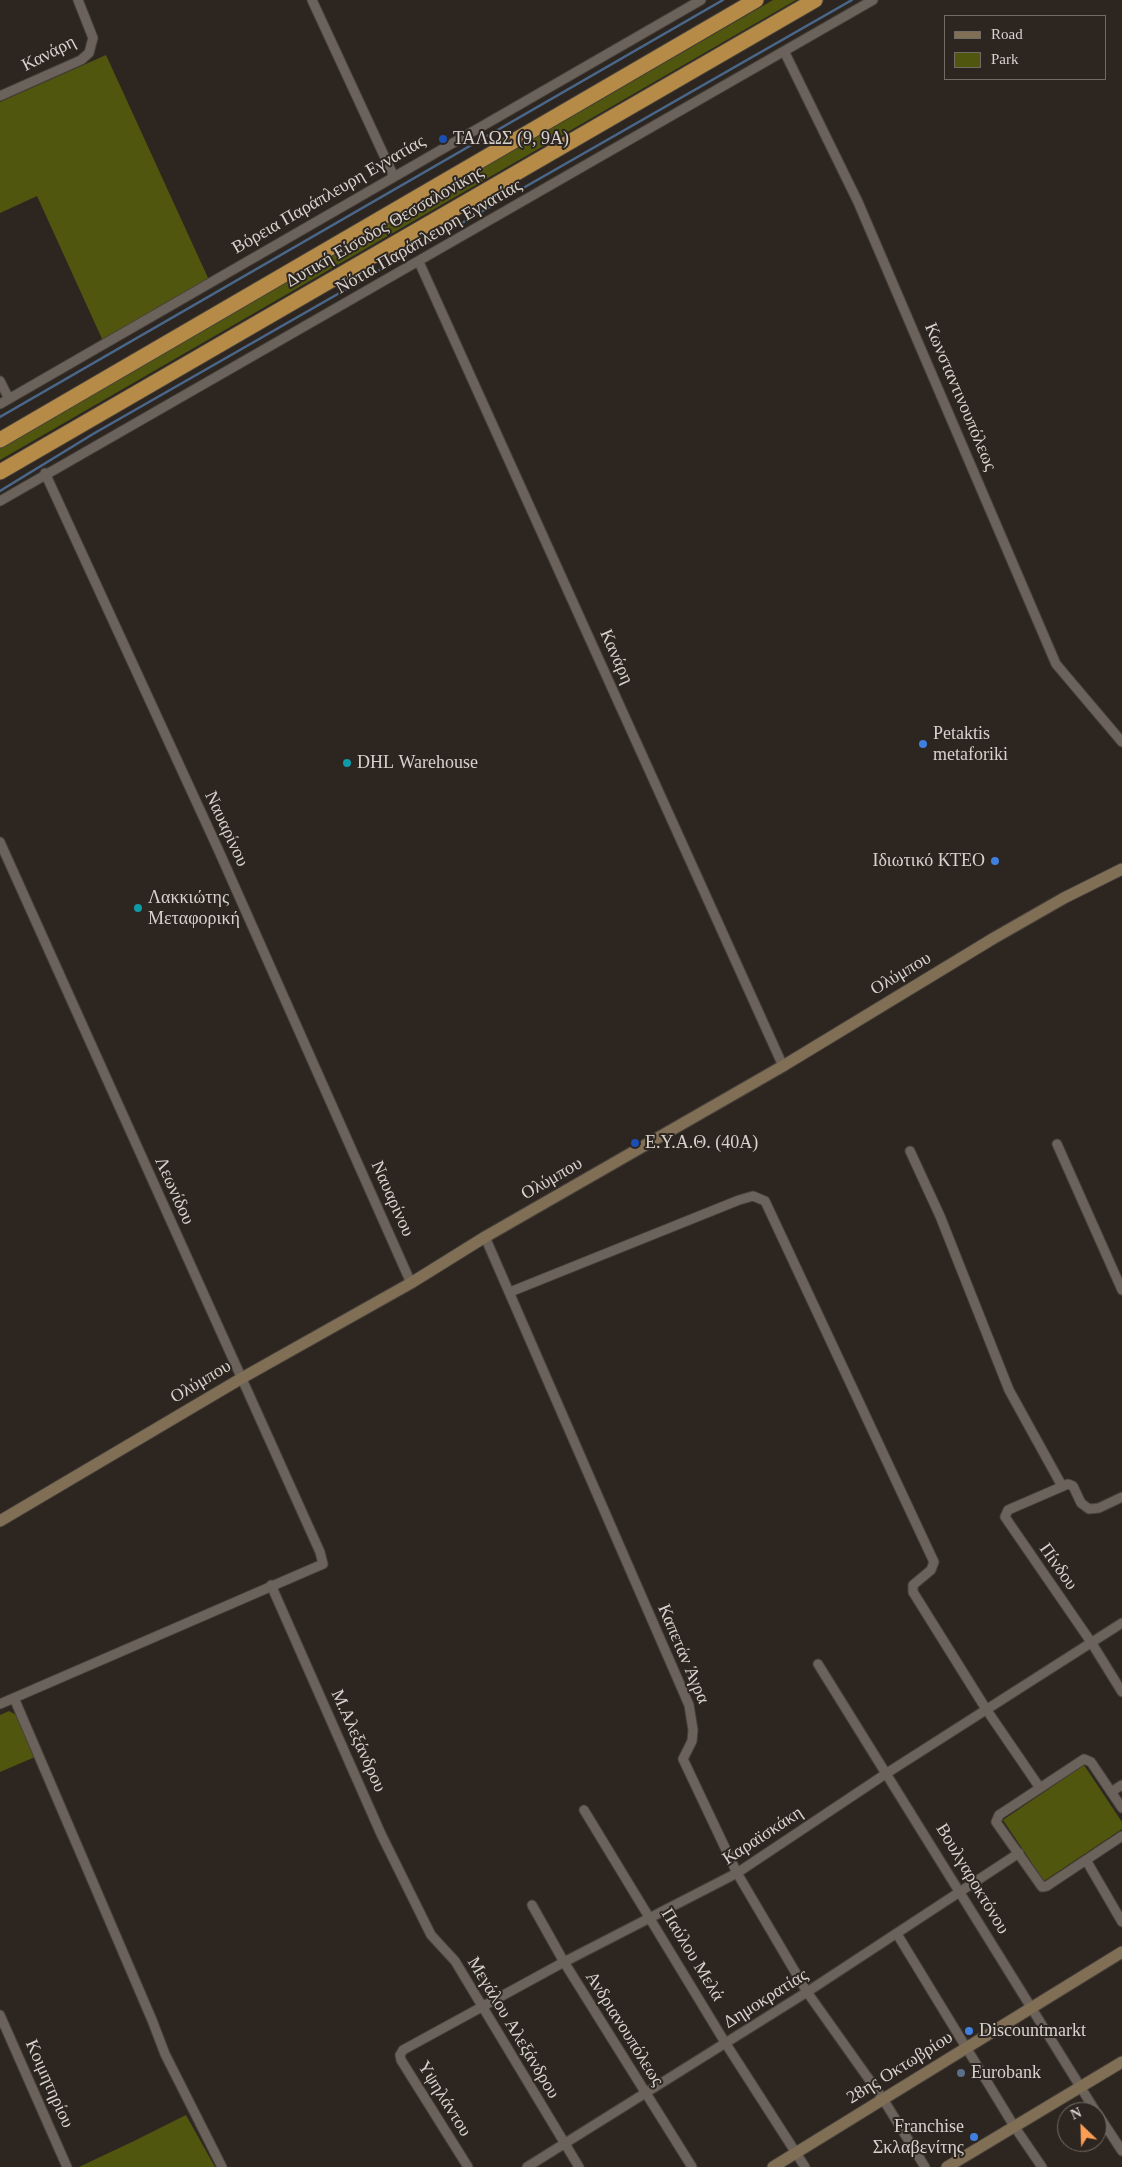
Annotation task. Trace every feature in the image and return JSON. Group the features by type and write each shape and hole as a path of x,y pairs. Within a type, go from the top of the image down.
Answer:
{"highway":[{"name":"Δυτική Είσοδος Θεσσαλονίκης","path":"0,440 756,0"},
{"name":"Δυτική Είσοδος Θεσσαλονίκης","path":"0,472 815,0"}],"street":[{"name":"Κανάρη","path":"0,96 81,60 89,53 92,38 78,0"},
{"path":"312,0 394,177"},
{"name":"Βόρεια Παράπλευρη Εγνατίας","path":"0,404 701,0"},
{"name":"Νότια Παράπλευρη Εγνατίας","path":"0,501 45,473 785,53 873,0"},
{"name":"Κωνσταντινουπόλεως","path":"785,53 858,202 1056,664 1122,742"},
{"name":"Κανάρη","path":"419,262 783,1066"},
{"path":"0,381 9,399"},
{"name":"Ναυαρίνου","path":"45,473 218,849 412,1283"},
{"name":"Λεωνίδου","path":"0,842 320,1552 323,1564 272,1586"},
{"name":"Ολύμπου","path":"0,1521 242,1378 412,1283 485,1237 783,1066 994,938 1064,898 1122,869"},
{"path":"1057,1144 1122,1290"},
{"path":"910,1151 940,1216 1009,1390 1062,1486 1068,1484 1072,1486 1081,1503 1090,1509 1099,1508 1122,1497"},
{"path":"510,1292 739,1200 753,1196 765,1201 934,1562 932,1570 912,1587 921,1606 986,1710 1040,1788"},
{"name":"Καπετάν Άγρα","path":"485,1237 689,1705 693,1730 692,1741 683,1759 737,1873 807,1992 883,2098 925,2167"},
{"name":"Πίνδου","path":"1062,1486 1008,1510 1004,1517 1091,1642 1122,1692"},
{"path":"0,1704 272,1586"},
{"name":"Μ.Αλεξάνδρου","path":"272,1586 381,1834 417,1909"},
{"name":"Καραϊσκάκη","path":"406,2049 564,1962 651,1919 737,1873 887,1773 1122,1623"},
{"name":"Βουλγαροκτόνου","path":"818,1664 1090,2102"},
{"path":"14,1698 165,2054 222,2167"},
{"path":"1122,1808 1091,1762 1087,1759 1082,1760 999,1815 996,1820 997,1825 1042,1887 1047,1886 1122,1836"},
{"path":"1111,1792 1122,1784"},
{"name":"Παύλου Μελά","path":"584,1810 726,2044 805,2167"},
{"name":"Δημοκρατίας","path":"527,2167 726,2044 1019,1853"},
{"path":"1086,1860 1122,1922"},
{"name":"Ανδριανουπόλεως","path":"532,1905 564,1962 692,2167"},
{"name":"Μεγάλου Αλεξάνδρου","path":"417,1909 430,1934 455,1961 579,2167"},
{"path":"897,1934 1014,2126 1042,2167"},
{"name":"28ης Οκτωβρίου","path":"773,2167 1122,1952"},
{"name":"Κοιμητηρίου","path":"0,2015 67,2167"},
{"name":"Υψηλάντου","path":"406,2049 400,2054 401,2060 468,2167"},
{"path":"947,2167 1122,2062"},
{"name":"Βουλγαροκτόνου","path":"1107,2128 1122,2151"}],"green space":[{"path":"773,0 796,0 0,460 0,448"},
{"path":"106,55 209,280 103,341 37,196 0,213 0,102"},
{"path":"9,1711 18,1716 35,1757 0,1772 0,1715"},
{"path":"1084,1765 1122,1822 1122,1829 1044,1881 1003,1820"},
{"path":"186,2115 215,2167 79,2167 134,2141"}],"waterway":[{"path":"0,417 723,0"},
{"path":"0,491 93,434 852,0"}],"place":[{"name":"ΤΑΛΩΣ (9, 9Α)","path":"443,139"},
{"name":"Petaktis metaforiki","path":"923,744"},
{"name":"DHL Warehouse","path":"347,763"},
{"name":"Ιδιωτικό ΚΤΕΟ","path":"995,861"},
{"name":"Λακκιώτης Μεταφορική","path":"138,908"},
{"name":"Ε.Υ.Α.Θ. (40Α)","path":"635,1143"},
{"name":"Discountmarkt","path":"969,2031"},
{"name":"Eurobank","path":"961,2073"},
{"name":"Franchise Σκλαβενίτης","path":"974,2137"}]}
